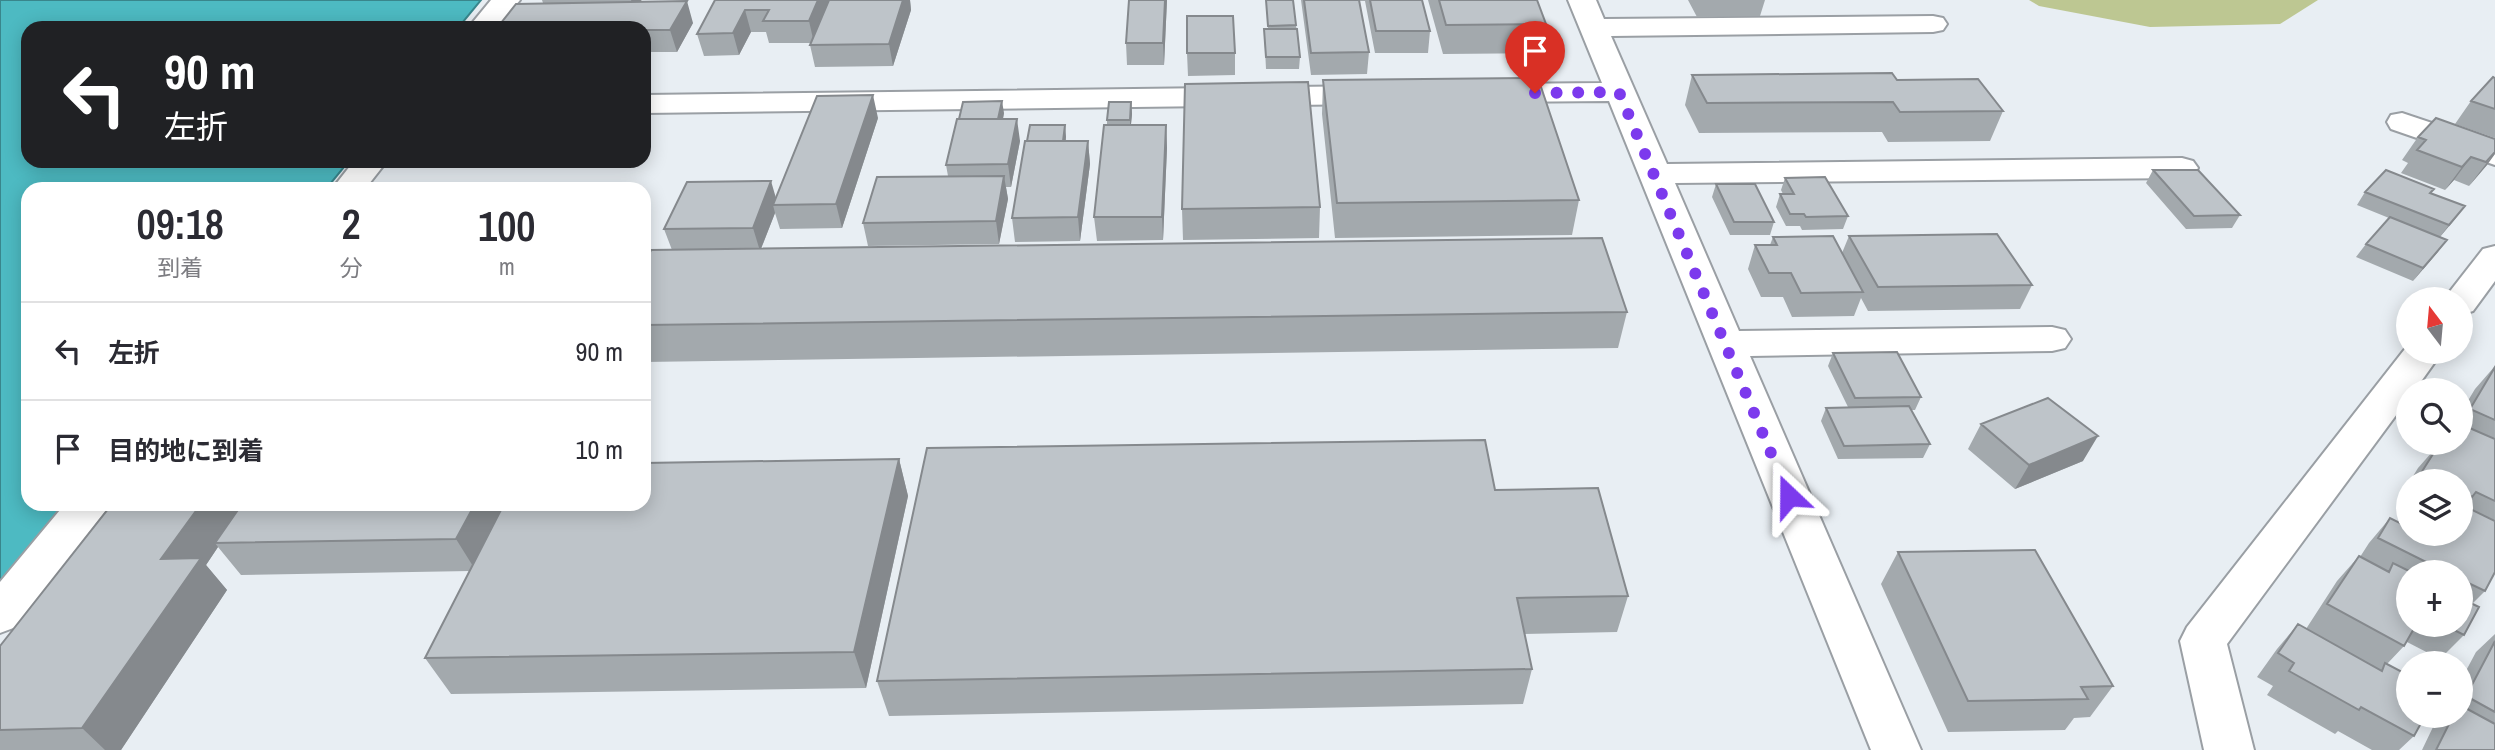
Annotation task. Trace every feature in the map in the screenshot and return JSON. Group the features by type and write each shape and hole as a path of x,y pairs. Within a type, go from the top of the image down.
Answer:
{"street":[{"path":"488,21 506,0"},
{"path":"1895,750 1588,14 1933,24"},
{"path":"1466,94 1619,92"},
{"path":"651,104 1410,94"},
{"path":"2402,122 2495,155"},
{"path":"354,182 365,168"},
{"path":"1653,174 2182,168"},
{"path":"2472,287 2495,257"},
{"path":"1725,344 2052,339"},
{"path":"2228,750 2203,641 2414,364"},
{"path":"0,614 84,511"}],"green space":[{"path":"2029,0 2318,0 2280,24 2150,27 2039,6"}],"water":[{"path":"0,0 481,0 464,21 21,21 21,168 343,168 332,182 21,182 21,511 60,511 0,584"}],"building":[{"path":"715,0 818,0 809,21 763,21 769,10 745,10 733,33 697,34"},
{"path":"829,0 903,0 889,44 810,45"},
{"path":"1129,0 1165,0 1163,43 1126,43"},
{"path":"1266,0 1293,0 1296,25 1268,26"},
{"path":"1304,0 1359,0 1369,52 1311,53"},
{"path":"1370,0 1422,0 1430,31 1376,31"},
{"path":"1439,0 1537,0 1546,24 1446,25"},
{"path":"687,1 670,30 651,30 651,21 503,21 516,4"},
{"path":"1187,16 1233,16 1235,53 1187,53"},
{"path":"1264,29 1297,29 1300,57 1266,57"},
{"path":"1892,73 1897,80 1978,79 2003,111 1900,112 1893,102 1707,103 1692,75"},
{"path":"2493,77 2495,109 2471,101"},
{"path":"1538,78 1579,200 1337,203 1323,80"},
{"path":"1308,82 1320,207 1182,209 1185,84"},
{"path":"873,95 836,204 773,205 817,96"},
{"path":"1002,101 998,119 959,119 963,102"},
{"path":"1109,102 1131,102 1130,120 1107,120"},
{"path":"2436,118 2495,139 2495,152 2486,162 2471,157 2462,167 2417,150 2426,140 2418,137"},
{"path":"957,119 1017,119 1008,164 946,165"},
{"path":"1030,125 1065,125 1063,141 1027,141"},
{"path":"1104,125 1166,125 1162,217 1094,217"},
{"path":"1025,141 1088,141 1078,217 1012,218"},
{"path":"2153,170 2198,170 2240,215 2194,216"},
{"path":"2386,170 2434,189 2430,193 2465,206 2449,225 2365,192"},
{"path":"1004,176 996,221 863,223 877,177"},
{"path":"1825,177 1848,216 1806,217 1804,214 1790,214 1780,194 1794,194 1785,178"},
{"path":"771,181 753,228 664,229 687,182"},
{"path":"1716,184 1755,184 1774,222 1734,222"},
{"path":"2390,217 2447,240 2423,268 2366,244"},
{"path":"1997,234 2032,285 1878,287 1849,236"},
{"path":"1833,236 1863,292 1801,293 1791,273 1769,273 1755,245 1777,245 1773,237"},
{"path":"1602,238 1627,312 651,325 651,250"},
{"path":"1897,352 1921,397 1855,398 1833,353"},
{"path":"2495,367 2495,420 2473,410 2473,404"},
{"path":"2048,398 2098,436 2029,465 1981,424"},
{"path":"1909,406 1930,444 1844,446 1826,408"},
{"path":"2473,429 2495,439 2495,501 2476,492 2473,496 2473,469 2424,469 2432,455 2473,455"},
{"path":"1485,440 1495,490 1598,488 1628,596 1517,598 1532,669 877,681 927,448"},
{"path":"899,459 854,652 425,658 500,511 651,511 651,463"},
{"path":"2473,510 2495,521 2495,572 2485,591 2473,585 2473,560 2422,560 2378,538 2390,518 2396,521 2396,546 2473,546"},
{"path":"106,511 196,511 161,559 201,558 82,728 0,730 0,646"},
{"path":"237,511 471,511 456,539 215,543"},
{"path":"2035,550 2113,686 2081,687 2088,699 1968,701 1898,552"},
{"path":"2359,556 2389,572 2393,563 2396,564 2396,637 2409,637 2404,646 2327,604"},
{"path":"2473,604 2479,607 2473,618"},
{"path":"2298,624 2382,671 2385,663 2396,669 2396,726 2361,707 2359,710 2289,671 2294,663 2278,653"},
{"path":"2495,641 2495,712 2473,700 2473,683"},
{"path":"2473,712 2495,724 2495,750 2436,750 2447,728 2473,728"},
{"path":"2399,728 2418,728 2414,736"}],"route":[{"path":"1535,93 1619,92 1789,496"}]}
